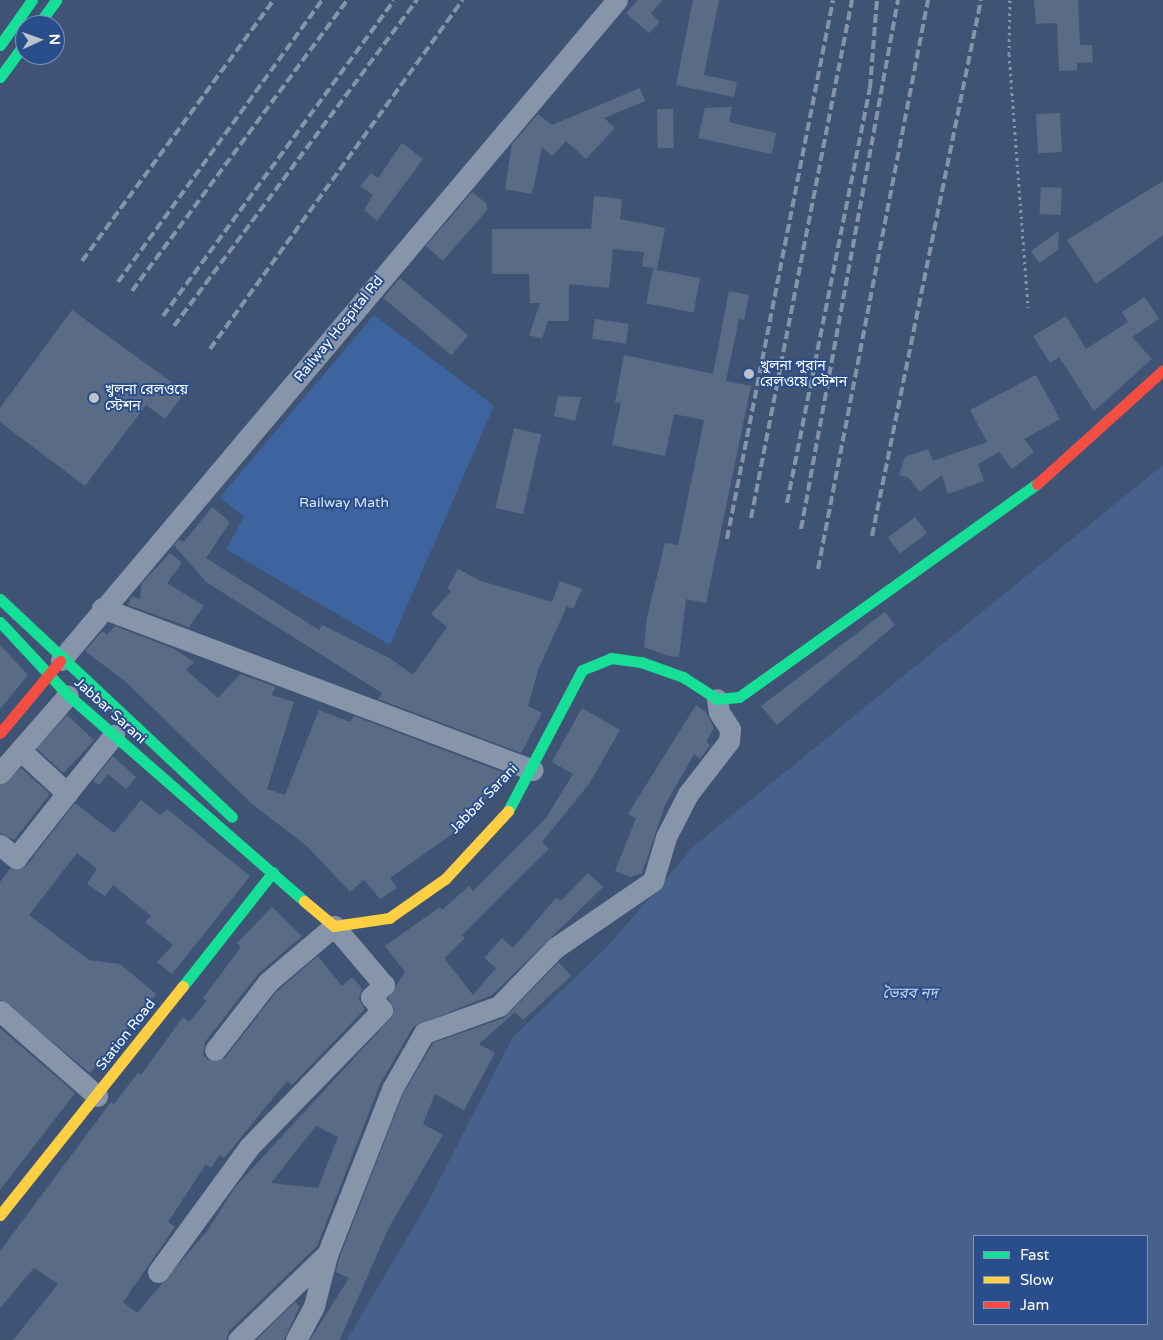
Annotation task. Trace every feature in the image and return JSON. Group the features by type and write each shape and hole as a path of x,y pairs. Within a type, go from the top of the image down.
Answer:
{"main road":[{"path":"0,45 32,0"},
{"path":"45,15 56,0"},
{"path":"0,77 15,57"},
{"path":"532,770 572,681 597,661 641,662 683,677 717,699 739,697 1034,486 1163,370"},
{"name":"Jabbar Sarani","path":"0,599 55,667 68,695 214,826 273,872 334,926 365,925 389,918 445,879 506,816 532,770"},
{"name":"Jabbar Sarani","path":"0,622 239,823"},
{"path":"0,732 55,667"},
{"name":"Jabbar Sarani","path":"355,908 386,905 438,866 532,770"},
{"name":"Station Road","path":"0,1215 97,1096 273,872"}],"street":[{"name":"Railway Hospital Rd","path":"55,667 102,608 617,0"},
{"path":"102,608 532,770"},
{"path":"0,773 68,695"},
{"path":"296,1340 314,1306 327,1254 392,1089 424,1033 499,1006 555,948 653,881 666,837 688,794 729,740 730,729 718,712 717,699"},
{"path":"0,844 16,858 114,736"},
{"path":"20,750 67,793"},
{"path":"158,1272 249,1147 382,1010 371,997 384,985 334,926 268,982 216,1050"},
{"path":"0,1011 97,1096"},
{"path":"238,1340 327,1254"}],"path":[{"path":"1010,0 1009,54 1028,307"}],"green space":[{"name":"Railway Math","path":"374,315 494,406 390,645 226,549 244,517 220,497"}],"water":[{"name":"ভৈরব নদ","path":"1163,465 1163,1340 347,1340 428,1202 513,1037 609,945 694,846"}],"building":[{"path":"638,0 663,0 651,13 660,22 649,33 626,13"},
{"path":"693,0 719,0 704,75 737,82 734,97 676,85"},
{"path":"1034,0 1078,0 1080,45 1092,45 1093,62 1077,63 1077,70 1059,71 1057,23 1036,24"},
{"path":"640,88 645,101 604,118 615,128 586,159 566,141 552,156 542,147 532,194 505,189 512,144 538,114 552,125"},
{"path":"732,107 729,122 776,133 772,154 698,138 705,108"},
{"path":"657,109 673,109 674,148 658,148"},
{"path":"1060,113 1062,152 1038,153 1036,114"},
{"path":"402,143 423,159 377,221 364,210 373,195 360,186 371,173 378,178"},
{"path":"1163,181 1163,235 1096,284 1067,240"},
{"path":"1041,187 1062,188 1061,215 1040,214"},
{"path":"472,192 487,204 487,210 443,261 426,246"},
{"path":"594,196 622,199 620,219 665,228 657,269 642,266 644,252 613,249 609,288 569,284 569,321 548,321 542,339 529,335 540,303 530,303 529,274 492,274 492,229 591,229"},
{"path":"1059,231 1058,250 1039,263 1031,251"},
{"path":"653,269 700,278 693,313 646,303"},
{"path":"400,278 468,335 451,355 383,298"},
{"path":"729,291 749,295 744,320 739,319 726,381 751,386 706,603 686,599 679,657 669,656 644,647 647,617 665,543 678,545 704,420 674,414 665,456 612,445 621,403 615,402 624,355 713,374"},
{"path":"1145,297 1159,319 1132,337 1152,359 1094,411 1059,357 1050,363 1033,336 1066,316 1086,349 1128,322 1122,312"},
{"name":"খুলনা রেলওয়ে স্টেশন","path":"72,310 185,392 165,419 146,405 85,486 0,422 0,408"},
{"path":"595,319 629,324 626,344 592,339"},
{"path":"1036,375 1060,419 1024,439 1034,452 1012,469 999,452 978,464 984,481 948,494 942,475 920,492 909,478 899,475 905,457 928,449 933,461 987,442 970,410"},
{"path":"558,396 581,397 575,421 554,416"},
{"path":"514,428 541,434 523,514 496,508"},
{"path":"212,507 230,522 206,558 319,630 322,625 391,659 413,675 447,627 431,614 451,591 447,589 458,569 481,581 552,602 560,581 582,589 573,609 567,606 538,670 528,706 542,713 521,753 378,699 382,693 206,582 174,545 179,539 184,542"},
{"path":"915,517 927,533 900,553 888,537"},
{"path":"170,553 182,563 167,583 204,606 189,627 128,605 132,596 140,599 142,583"},
{"path":"885,612 895,625 777,725 761,706"},
{"path":"115,626 174,649 194,662 186,670 218,698 240,674 276,687 271,695 294,702 267,789 285,795 319,710 350,722 354,716 507,774 458,830 390,878 397,888 380,899 364,880 350,892 308,847 252,804 126,682 85,651 102,631 107,635"},
{"path":"0,645 28,675 0,709"},
{"path":"696,705 706,712 714,728 706,742 710,745 700,759 694,754 665,805 642,873 631,877 615,871 636,818 628,814"},
{"path":"582,708 620,730 589,784 542,842 549,849 462,935 465,938 444,958 473,995 496,968 484,958 502,938 513,948 556,898 561,901 588,873 603,887 492,995 413,1027 380,1084 317,1246 229,1331 226,1340 13,1340 58,1284 34,1268 0,1308 0,1251 111,1102 114,1104 138,1073 141,1075 183,1017 189,1022 207,1001 203,998 241,947 237,943 272,907 302,936 258,974 205,1042 203,1054 208,1060 225,1058 277,991 318,956 342,986 352,977 362,988 359,999 365,1009 292,1085 287,1081 224,1158 220,1155 211,1168 206,1164 168,1222 175,1227 123,1302 137,1313 207,1231 236,1186 391,1018 394,1008 388,998 405,972 385,946 440,907 442,910 469,886 473,891 546,818 573,774 552,762","holes":["316,1126 338,1137 318,1188 271,1183"]},
{"path":"67,715 94,740 63,773 36,748"},
{"path":"113,756 136,777 126,789 108,774 99,785 93,781"},
{"path":"21,768 50,794 14,840 0,833 0,785"},
{"path":"141,800 160,815 167,809 250,876 172,974 157,962 173,945 145,922 151,916 113,885 105,896 87,884 97,869 77,853 29,915 89,960 120,964 156,994 90,1073 0,999 0,882 10,869 26,866 75,803 114,833"},
{"path":"559,962 571,976 523,1020 515,1012 479,1044 495,1053 464,1110 435,1094 423,1124 443,1135 389,1227 339,1340 310,1340 349,1278 336,1272 339,1259 403,1094 433,1043 504,1018"},
{"path":"0,1028 75,1093 0,1190"},
{"path":"295,1302 300,1306 284,1340 256,1340"}],"railway":[{"path":"82,261 274,0"},
{"path":"118,282 322,0"},
{"path":"132,291 347,0"},
{"path":"163,316 394,0"},
{"path":"174,326 417,0"},
{"path":"210,349 463,0"},
{"path":"727,539 833,0"},
{"path":"751,518 852,0"},
{"path":"787,503 870,88 877,0"},
{"path":"801,529 898,0"},
{"path":"818,569 928,0"},
{"path":"872,536 981,0"}],"traffic: fast":[{"path":"0,45 32,0"},
{"path":"45,15 56,0"},
{"path":"0,77 15,57"},
{"path":"508,811 582,670 611,658 641,662 683,677 717,699 739,697 1037,484"},
{"path":"0,599 232,817"},
{"path":"0,622 68,695 304,901"},
{"path":"183,986 273,872"}],"traffic: slow":[{"path":"304,901 334,926 389,918 445,879 508,811"},
{"path":"0,1215 183,986"}],"traffic: jam":[{"path":"1037,484 1163,370"},
{"path":"0,733 60,661"}],"place":[{"name":"খুলনা পুরান রেলওয়ে স্টেশন","path":"749,374"},
{"name":"খুলনা রেলওয়ে স্টেশন","path":"94,398"}]}
